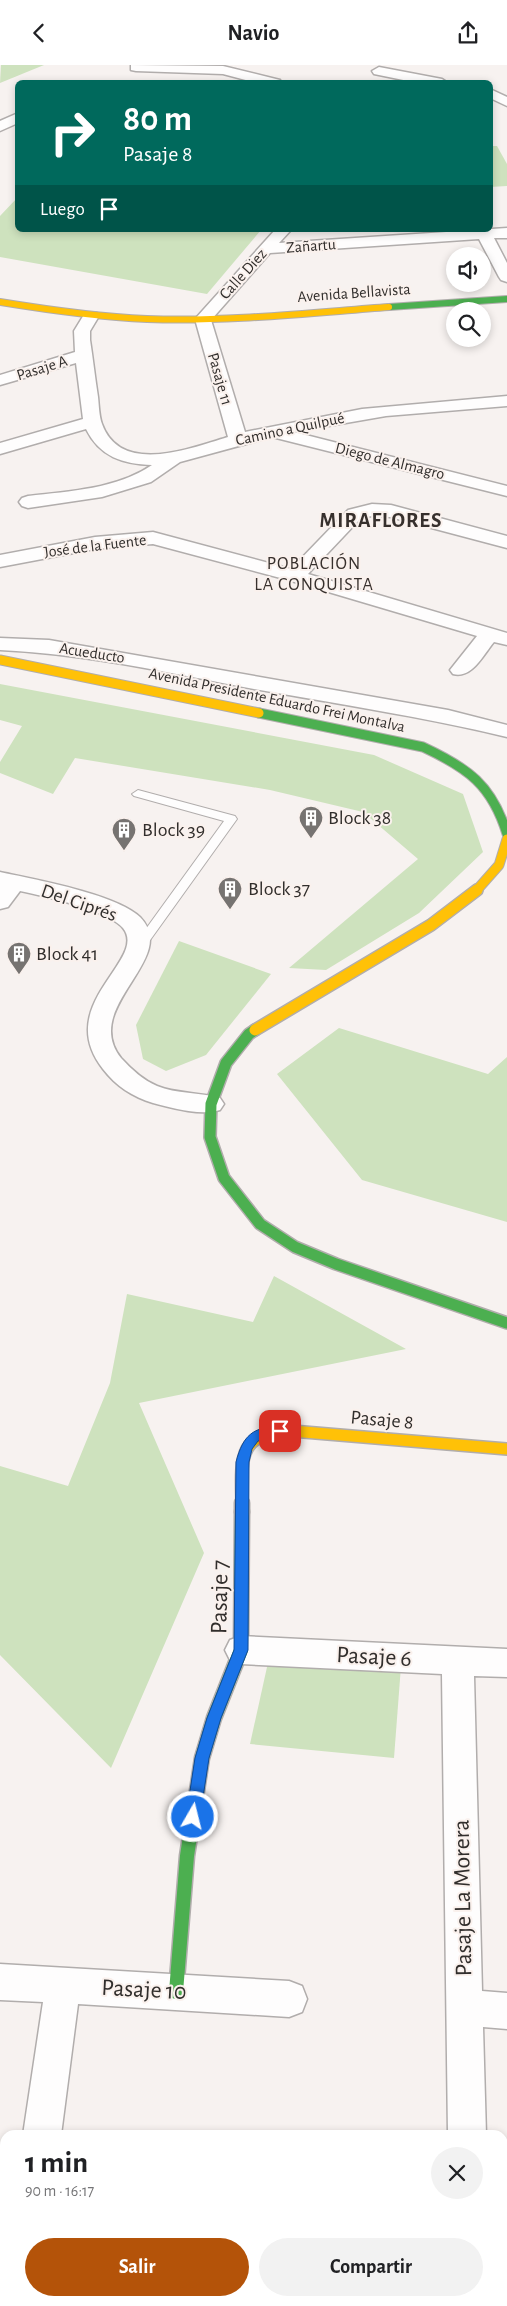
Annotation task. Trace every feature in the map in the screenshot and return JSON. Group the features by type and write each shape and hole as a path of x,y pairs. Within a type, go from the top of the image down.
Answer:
{"street":[{"path":"136,67 223,70 263,80"},
{"path":"379,73 423,80"},
{"path":"493,95 507,102"},
{"path":"0,127 15,119"},
{"name":"Calle Diez","path":"203,319 281,232"},
{"name":"Zañartu","path":"265,249 507,233"},
{"path":"484,235 507,277"},
{"name":"Avenida Bellavista","path":"203,319 507,299"},
{"path":"0,302 91,316 203,319"},
{"name":"Camino a Quilpué","path":"91,316 82,331 92,422 99,439 108,449 142,459 174,458 272,431 361,415 507,401"},
{"name":"Pasaje 11","path":"203,319 238,440"},
{"name":"Pasaje A","path":"0,380 84,355"},
{"path":"0,449 92,422"},
{"name":"Diego de Almagro","path":"272,431 507,491"},
{"path":"28,502 96,493 145,478 174,458"},
{"path":"296,576 355,514 372,510 391,511 507,542"},
{"name":"José de la Fuente","path":"0,561 86,545 153,538 296,576 498,637"},
{"path":"460,670 498,637"},
{"name":"Acueducto","path":"0,645 49,646 116,657 448,716 507,731"},
{"name":"Avenida Presidente Eduardo Frei Montalva","path":"0,660 423,747 446,757 479,779 491,791 506,822"},
{"path":"507,839 505,856 493,874 459,905 421,931 318,990 249,1034 226,1063 211,1104 210,1137 224,1178 260,1224 295,1247 336,1265 507,1323"},
{"path":"0,902 7,881"},
{"name":"Del Ciprés","path":"7,881 104,907 119,914 132,923 138,933 139,947"},
{"path":"139,947 102,1011 99,1029 100,1044 107,1059 126,1077 148,1092 211,1104"},
{"name":"Pasaje 8","path":"254,1437 268,1432 292,1431 507,1449"},
{"name":"Pasaje 7","path":"176,1992 187,1856 202,1758 214,1718 241,1650 243,1462 246,1447 254,1437"},
{"name":"Pasaje 6","path":"241,1650 507,1663"},
{"name":"Pasaje La Morera","path":"458,1661 467,2130"},
{"name":"Pasaje 10","path":"0,1982 289,1999"},
{"path":"43,2130 63,1986"},
{"path":"466,2008 507,2011"}],"lane":[{"path":"138,794 231,819 139,947"}],"green space":[{"path":"1,65 44,65 0,83"},
{"path":"493,146 497,146 507,164 507,186 493,187"},
{"path":"15,200 15,232 259,232 207,294 0,257 0,216"},
{"path":"0,684 374,755 463,794 483,852 419,913 326,970 289,968 418,859 363,812 270,790 75,758 53,794 0,773 0,762 22,726 0,720"},
{"path":"179,941 271,974 206,1055 166,1071 143,1059 136,1025"},
{"path":"339,1028 488,1074 507,1057 507,1222 362,1180 277,1074"},
{"path":"274,1276 406,1349 139,1403 204,1553 111,1768 0,1655 0,1466 68,1486 110,1383 127,1294 253,1322"},
{"path":"269,1658 401,1666 394,1758 250,1744"}],"traffic: fast":[{"path":"389,307 507,299"},
{"path":"259,713 423,747 439,754 466,770 487,790 502,817 507,834"},
{"path":"255,1030 249,1034 226,1063 211,1104 210,1137 224,1178 260,1224 295,1247 336,1264 507,1323"},
{"path":"176,1992 187,1856 202,1758 214,1718 241,1650 242,1512"}],"traffic: slow":[{"path":"0,302 91,315 177,320 238,318 389,307"},
{"path":"0,660 259,713"},
{"path":"255,1030 449,913 481,887 493,874 503,857 507,839"},
{"path":"242,1512 242,1470 247,1449 252,1441 260,1435 268,1433 292,1431 507,1449"}],"place":[{"name":"Block 38","path":"311,839"},
{"name":"Block 39","path":"124,851"},
{"name":"Block 37","path":"230,910"},
{"name":"Block 41","path":"19,975"}],"district":[{"name":"MIRAFLORES","path":"381,520"},
{"name":"POBLACIÓN LA CONQUISTA","path":"314,574"}],"route":[{"path":"193,1817 202,1758 214,1718 241,1650 243,1462 246,1447 254,1437 268,1432 280,1431"}]}
